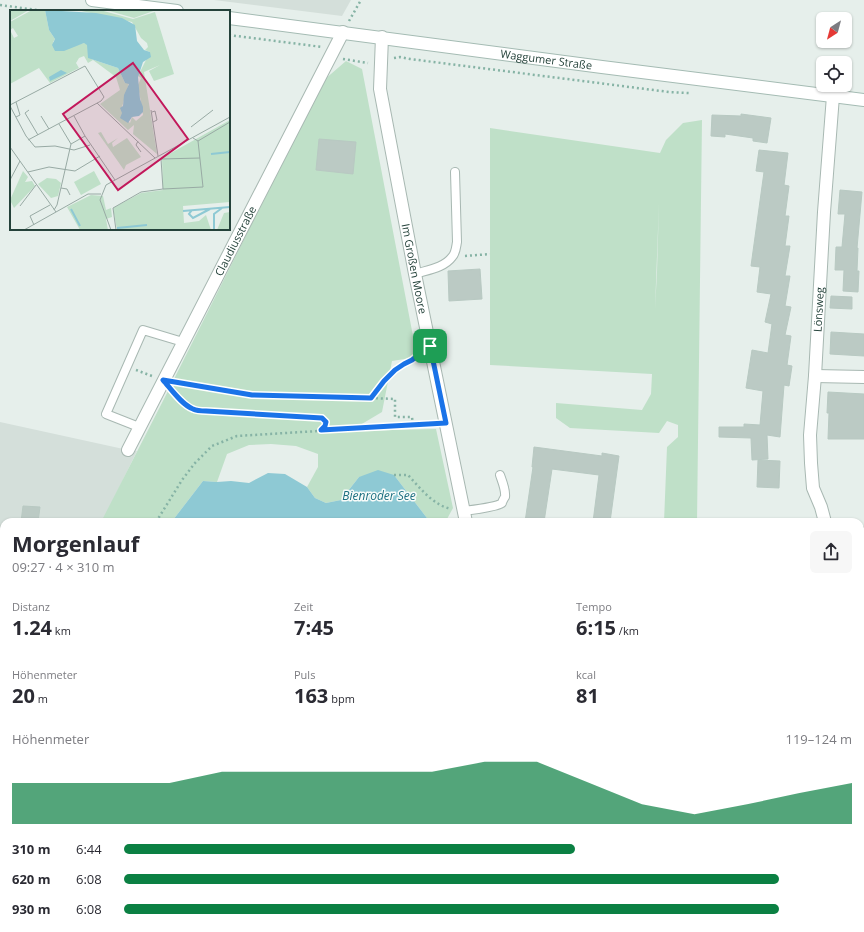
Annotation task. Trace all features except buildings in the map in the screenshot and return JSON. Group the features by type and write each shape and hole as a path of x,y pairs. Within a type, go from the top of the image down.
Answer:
{"street":[{"path":"92,0 169,10"},
{"name":"Waggumer Straße","path":"230,18 864,100"},
{"name":"Claudiusstraße","path":"128,450 343,32"},
{"name":"Im Großen Moore","path":"382,38 380,89 415,274 465,515"},
{"name":"Lönsweg","path":"824,518 813,488 810,436 833,96"},
{"path":"815,376 864,377"}],"lane":[{"path":"415,274 437,268 447,262 455,252 458,242 455,172"},
{"path":"139,427 106,414 143,330 183,342"},
{"path":"465,515 475,510 498,505 502,502 505,497 505,492 500,475"}],"path":[{"path":"343,32 361,0"},
{"path":"0,5 37,10"},
{"path":"230,35 323,48 340,58 367,64 400,57 669,92 690,93"},
{"path":"452,257 490,254"},
{"path":"371,398 395,370 412,360 430,346"},
{"path":"127,367 163,380 252,395 395,399 395,417 412,417 413,425"},
{"path":"163,380 182,401 193,410 322,418 326,422 325,426 321,430"},
{"path":"158,518 182,480 195,463 212,446 237,436 446,423"},
{"path":"394,475 408,475 430,498 445,508 465,515"}],"shaded area":[{"path":"214,0 351,0 342,16"},
{"path":"0,422 137,451 104,518 0,518"}],"green space":[{"path":"346,61 362,69 417,357 392,361 382,412 350,431 436,429 453,508 448,518 427,518 394,475 359,477 341,500 326,503 315,498 307,487 318,467 318,454 296,446 271,444 249,445 227,454 217,482 203,481 175,518 103,518 166,395 324,80"},
{"path":"702,120 697,518 664,518 667,447 678,437 678,425 667,421 659,433 570,428 556,418 556,403 642,410 651,394 652,374 490,365 490,128 660,153 666,140 683,123","holes":["659,203 657,272 655,309"]}],"water":[{"name":"Bienroder See","path":"378,470 394,475 427,518 175,518 203,481 231,481 249,483 268,473 285,474 307,487 315,498 326,503 341,500 359,477"}],"route":[{"path":"430,346 446,423 321,430 325,426 326,422 322,418 193,410 186,405 163,380 252,395 371,398 395,370 412,360 430,346"}]}
